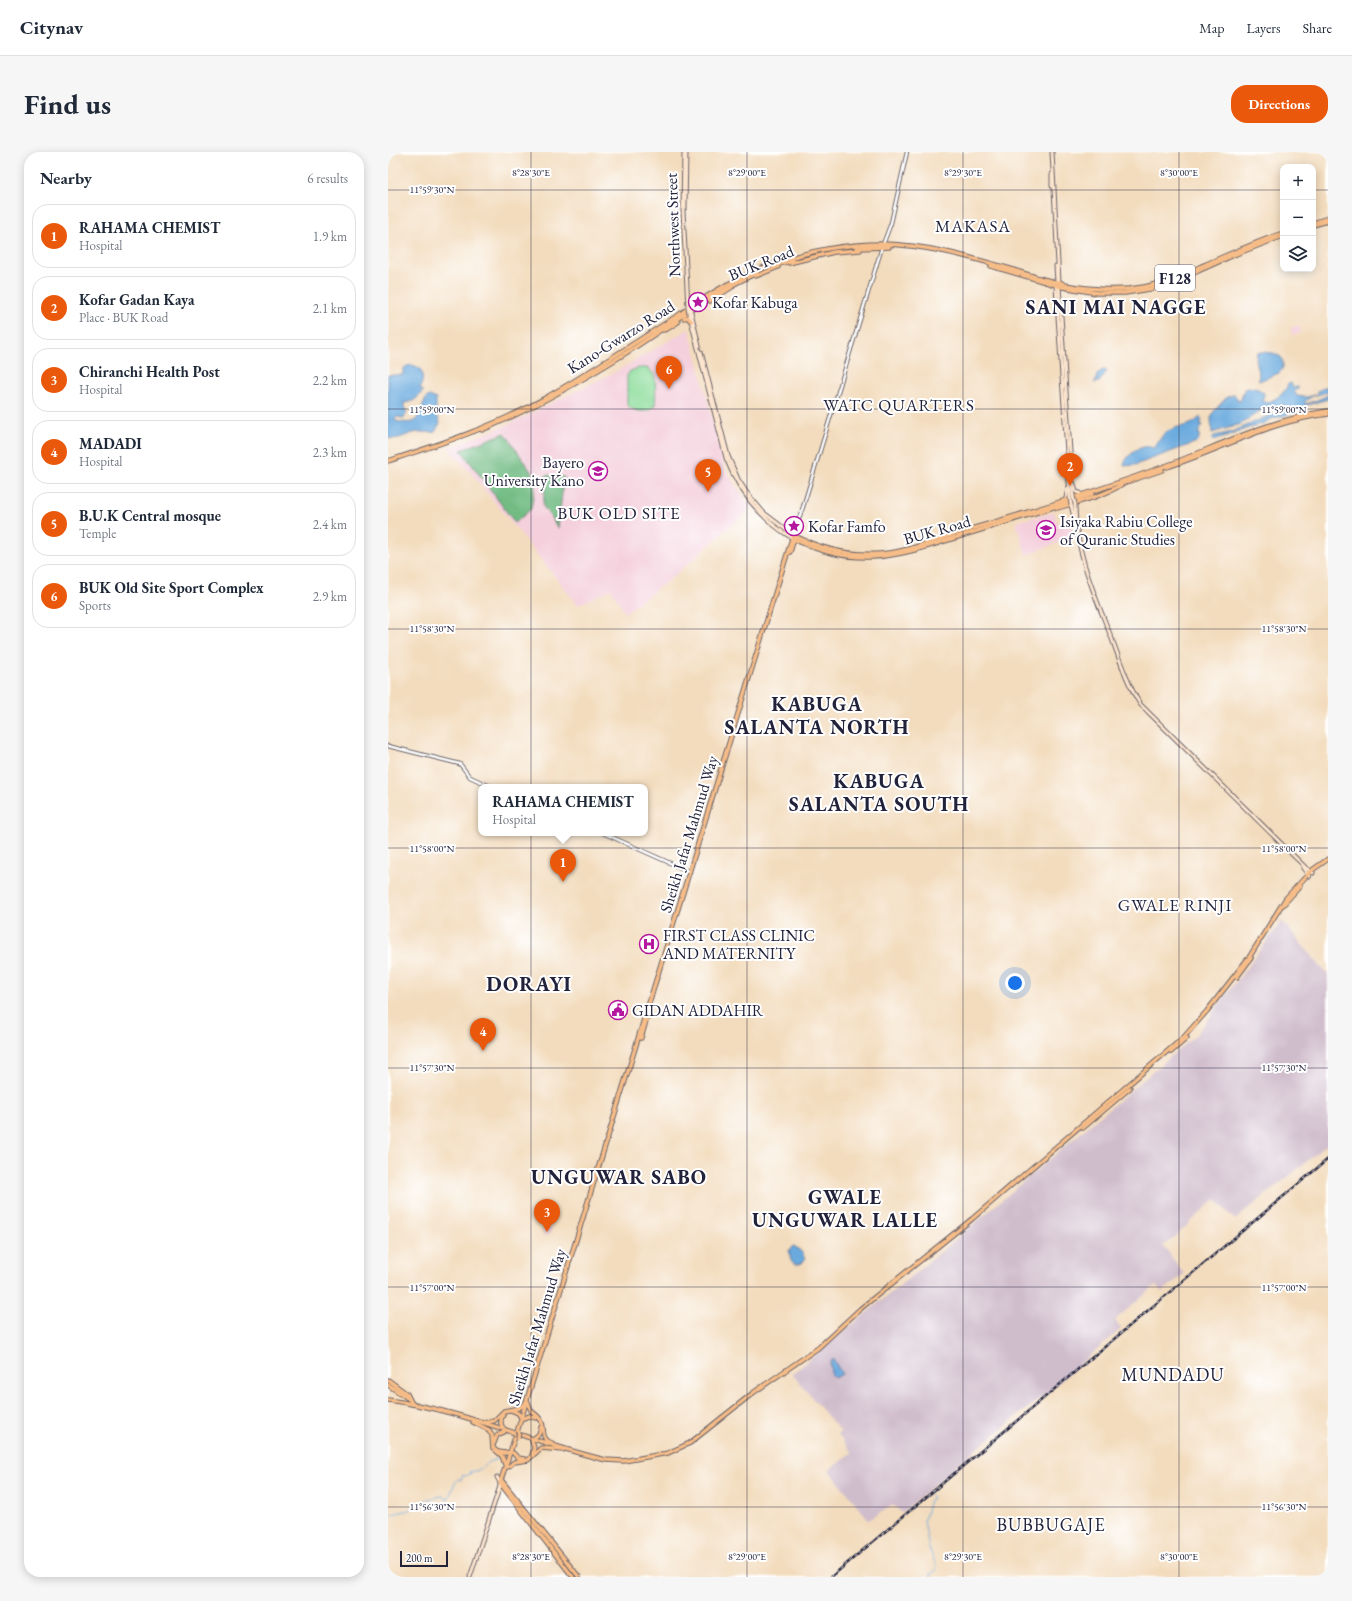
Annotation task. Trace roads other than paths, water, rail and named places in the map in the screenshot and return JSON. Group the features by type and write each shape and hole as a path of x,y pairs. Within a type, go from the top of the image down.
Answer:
{"main road":[{"name":"Northwest Street","path":"685,152 683,211 690,313"},
{"path":"1051,152 1070,497 1073,505 1081,561 1136,702 1306,868 1312,872"},
{"path":"1316,223 1328,220"},
{"name":"Kano-Gwarzo Road","path":"388,462 471,433 538,402 661,329 718,290 747,275 786,259 835,248 911,246 955,253 1058,284 1096,293 1125,293 1150,289 1171,283 1280,235"},
{"name":"F128","path":"661,329 726,289 764,271 791,261 818,254 883,246"},
{"name":"BUK Road","path":"661,329 667,329 726,289"},
{"path":"661,329 665,322 713,291 718,290"},
{"name":"BUK Road","path":"690,313 710,393"},
{"name":"BUK Road","path":"690,313 726,458 736,481 749,501 780,531 820,550 834,554 884,557 922,548 1021,517 1121,483 1283,420 1301,415 1328,412"},
{"path":"684,318 687,317 691,321"},
{"path":"1070,482 1074,484 1076,492 1080,493"},
{"path":"1017,515 1080,493 1110,484 1121,483"},
{"path":"1021,517 1028,517 1073,505 1115,489 1121,483"},
{"name":"BUK Road","path":"793,537 837,551 857,554 880,554 914,546 1121,483"},
{"name":"Sheikh Jafar Mahmud Way","path":"527,1402 793,537"},
{"name":"Sheikh Jafar Mahmud Way","path":"501,1482 523,1417 793,537"},
{"path":"1188,754 1298,862 1308,875"},
{"path":"388,1402 412,1405 473,1421 596,1458 617,1461 668,1453 683,1447 753,1394 818,1348 861,1310 972,1219 1184,1037 1207,1011 1250,956 1280,906 1308,875 1328,860"},
{"path":"388,1380 407,1394 412,1405"},
{"path":"388,1385 409,1399"},
{"path":"473,1421 492,1422 497,1420 504,1411 519,1408 527,1402 532,1413 541,1420 545,1439 564,1449"},
{"path":"504,1431 500,1421 505,1413 514,1411 518,1412 523,1417 534,1417 540,1424 540,1431 532,1440"},
{"path":"473,1421 489,1430 492,1435 494,1448 502,1456 507,1467 514,1462 528,1460 542,1448 564,1449"},
{"path":"504,1431 495,1437 495,1446 501,1452 512,1452 520,1459 529,1458 534,1451 532,1440"},
{"path":"471,1577 501,1482"},
{"path":"501,1482 573,1577"},
{"path":"501,1482 579,1577"}],"street":[{"path":"793,537 891,223 907,152"},
{"path":"388,746 460,764 470,777 485,784"},
{"path":"610,836 690,872"}],"water":[{"path":"1257,353 1273,353 1281,357 1283,366 1279,373 1259,381 1256,356"},
{"path":"412,365 416,366 421,371 423,378 420,388 423,391 415,400 404,403 404,407 407,412 404,418 396,417 395,419 396,421 405,422 415,421 418,418 427,397 430,396 436,399 436,412 440,423 435,432 419,432 400,438 388,438 388,375 403,375 403,369"},
{"path":"1103,370 1107,371 1099,382 1094,383 1097,379 1097,374"},
{"path":"1291,383 1293,387 1298,387 1298,389 1294,391 1297,396 1307,397 1317,394 1317,391 1328,386 1328,392 1313,396 1305,401 1305,404 1328,395 1328,399 1307,405 1293,413 1271,419 1263,424 1258,424 1255,427 1247,428 1229,436 1215,440 1211,439 1214,436 1232,432 1282,410 1284,407 1284,404 1276,409 1264,408 1241,424 1212,433 1211,418 1214,411 1227,397 1235,395 1238,401 1241,400 1244,389 1255,387 1264,393 1263,401 1267,403 1280,396 1288,384"},
{"path":"1200,417 1202,419 1200,424 1203,425 1199,430 1199,440 1197,442 1135,465 1124,466 1124,463 1128,457 1134,452 1145,447 1154,448 1168,431 1188,425"},
{"path":"793,1246 800,1251 805,1259 802,1263 796,1265 793,1264 790,1258 789,1250"},
{"path":"833,1359 842,1374 835,1378 831,1374 830,1363"}],"waterway":[{"path":"388,1515 410,1510 428,1499 443,1496 447,1500 456,1482 458,1479 461,1480 463,1475 466,1476 471,1473 469,1472 480,1470 488,1462 501,1458 506,1454"},
{"path":"931,1495 933,1498 930,1500 924,1521 929,1548 937,1567"},
{"path":"931,1577 931,1574 937,1569"}],"railway":[{"path":"831,1577 1328,1159"}],"place":[{"name":"Kofar Kabuga","path":"698,302"},
{"name":"BUK Old Site Sport Complex","path":"669,389"},
{"name":"Bayero University Kano","path":"598,471"},
{"name":"Kofar Gadan Kaya","path":"1070,486"},
{"name":"B.U.K Central mosque","path":"708,492"},
{"name":"Kofar Famfo","path":"794,526"},
{"name":"Isiyaka Rabiu College of Quranic Studies","path":"1046,530"},
{"name":"RAHAMA CHEMIST","path":"563,882"},
{"name":"FIRST CLASS CLINIC AND MATERNITY","path":"649,944"},
{"name":"GIDAN ADDAHIR","path":"618,1010"},
{"name":"MADADI","path":"483,1051"},
{"name":"Chiranchi Health Post","path":"547,1232"}],"district":[{"name":"MAKASA","path":"973,226"},
{"name":"SANI MAI NAGGE","path":"1116,307"},
{"name":"WATC QUARTERS","path":"899,405"},
{"name":"BUK OLD SITE","path":"619,513"},
{"name":"KABUGA SALANTA NORTH","path":"817,716"},
{"name":"KABUGA SALANTA SOUTH","path":"879,792"},
{"name":"GWALE RINJI","path":"1175,905"},
{"name":"DORAYI","path":"529,984"},
{"name":"UNGUWAR SABO","path":"619,1177"},
{"name":"GWALE UNGUWAR LALLE","path":"845,1208"},
{"name":"MUNDADU","path":"1173,1374"},
{"name":"BUBBUGAJE","path":"1051,1524"}]}
